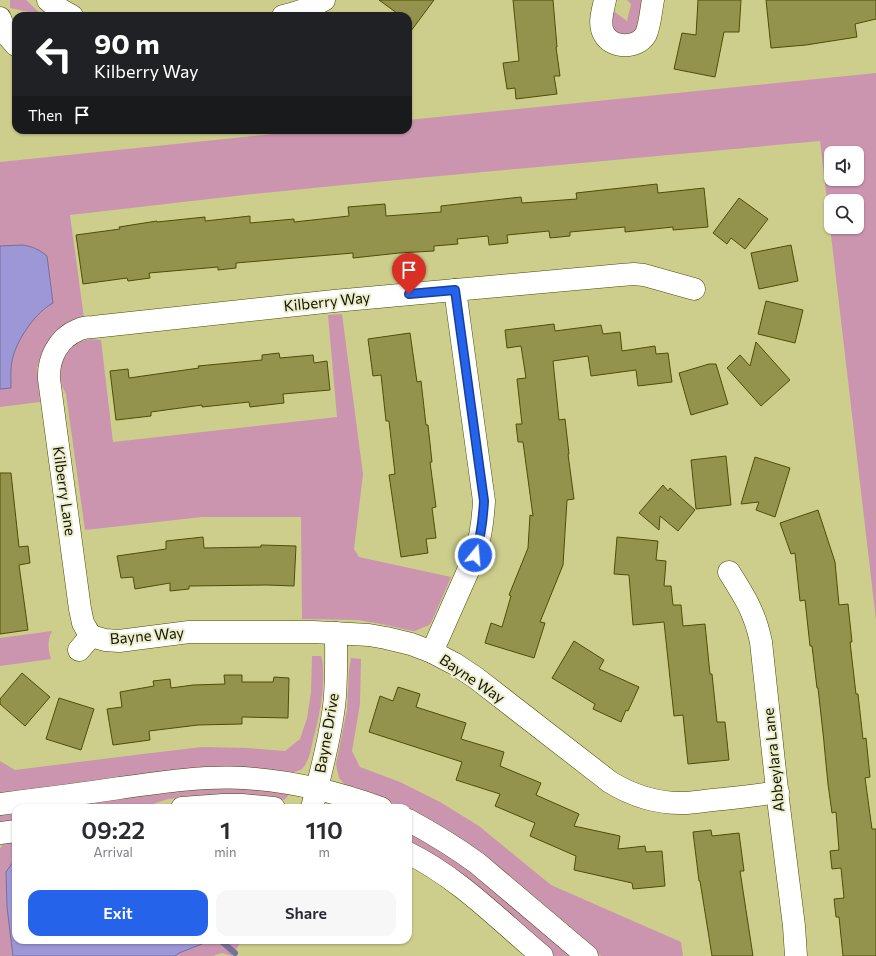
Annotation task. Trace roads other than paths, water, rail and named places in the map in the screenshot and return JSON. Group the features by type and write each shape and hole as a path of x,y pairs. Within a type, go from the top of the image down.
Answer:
{"street":[{"path":"48,0 65,12"},
{"path":"296,12 324,0"},
{"path":"605,0 601,22 604,35 610,41 618,45 636,43 646,34 653,0"},
{"path":"0,18 6,34 12,41"},
{"name":"Kilberry Way","path":"59,345 76,330 87,328 334,301 634,274 652,277 694,289"},
{"path":"432,652 480,542 483,516 483,495 455,290"},
{"name":"Kilberry Lane","path":"59,345 49,365 48,379 84,626 85,643"},
{"name":"Abbeylara Lane","path":"729,572 751,609 760,634 794,926 796,956"},
{"name":"Bayne Way","path":"85,643 100,639 113,641 189,632 336,633 369,635 386,638 411,644 432,652 455,664 476,678 610,782 623,789 649,799 685,803 778,792"},
{"name":"Bayne Drive","path":"315,799 334,707 336,688 336,633"},
{"path":"0,804 198,779 239,778 298,785 315,799 353,799 369,804"},
{"path":"412,822 435,835 478,863 587,956"},
{"path":"0,833 12,832"},
{"path":"412,855 439,871 462,888 542,956"}],"waterway":[{"path":"225,944 235,953"}]}
